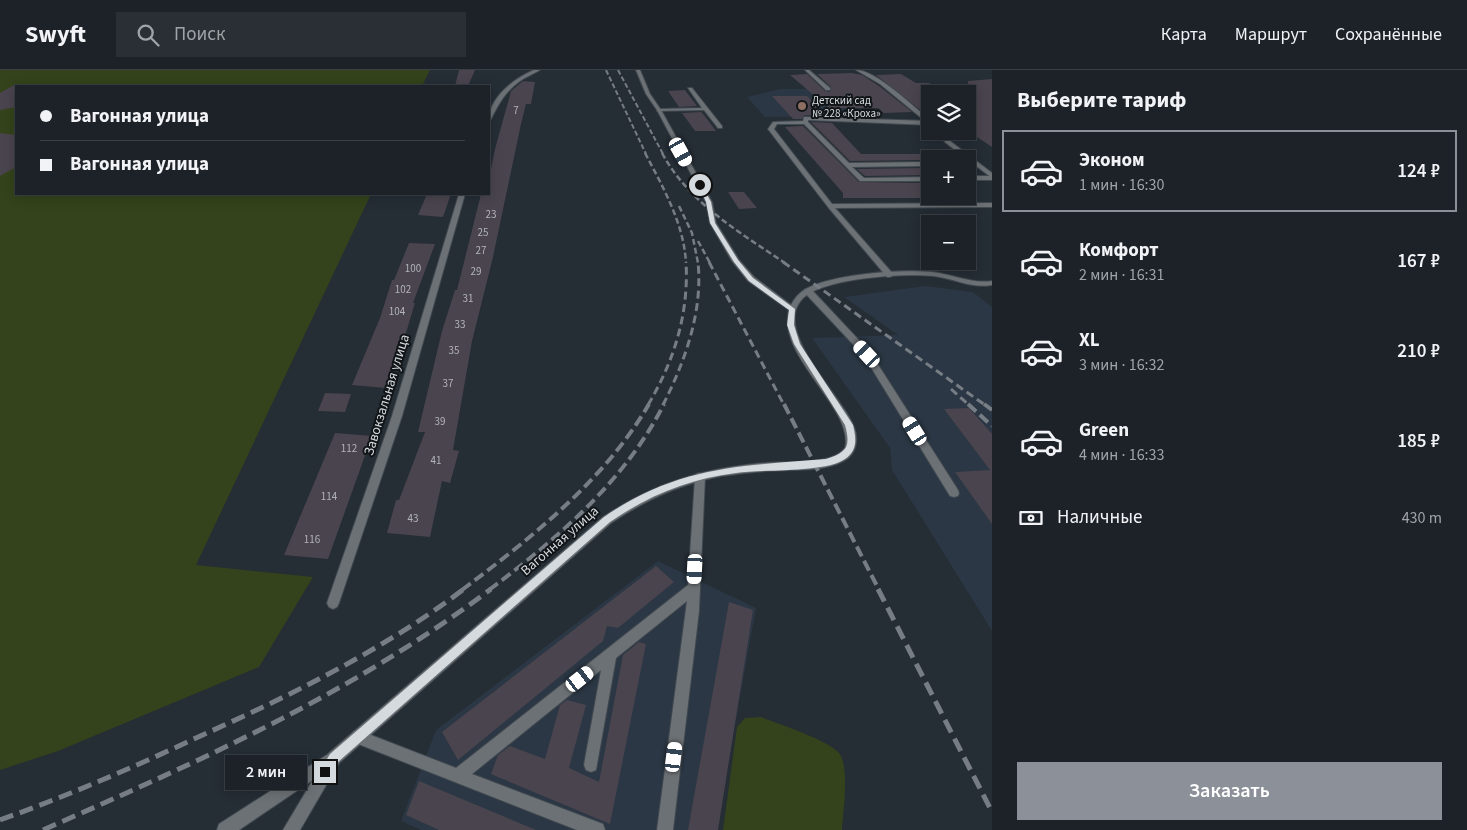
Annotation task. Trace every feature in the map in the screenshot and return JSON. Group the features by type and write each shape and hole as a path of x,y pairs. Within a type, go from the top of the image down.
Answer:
{"street":[{"path":"490,117 502,96 516,80 538,70"},
{"path":"638,70 648,94 659,110 709,202 713,223 736,261 756,284 792,309 799,298 808,291 845,281 890,275 934,274 983,285 992,290"},
{"path":"807,70 828,89"},
{"path":"858,70 882,83 921,116"},
{"path":"690,89 720,127"},
{"path":"659,110 706,109"},
{"path":"784,117 790,123"},
{"path":"805,122 806,118 921,123"},
{"path":"890,275 830,206 771,129 775,123 805,122 862,180 921,179"},
{"path":"946,140 992,177"},
{"path":"847,165 921,164"},
{"path":"976,178 992,177"},
{"name":"Завокзальная улица","path":"333,603 397,416 462,195"},
{"path":"830,206 992,205"},
{"path":"983,285 992,283"},
{"path":"808,291 867,354 954,493"},
{"name":"Вагонная улица","path":"291,830 334,758 607,520 632,502 657,490 700,477 736,469 826,462 842,457 850,450 853,439 849,425 797,344 791,325 792,309"},
{"path":"665,830 693,611 700,477"},
{"path":"457,776 694,588"},
{"path":"591,766 610,654"},
{"path":"358,737 597,830"},
{"path":"225,830 334,758"}],"shaded area":[{"name":"Детский сад № 228 «Кроха»","path":"780,89 831,89 859,116 765,117 747,97"},
{"path":"925,286 973,292 992,307 992,631 892,470 890,448 812,338 898,335 844,297"},
{"path":"658,561 756,608 716,830 421,830 401,821 436,730"}],"green space":[{"path":"0,70 430,70 422,85 15,85 15,195 371,195 196,565 313,577 259,667 58,751 0,770"},
{"path":"761,717 825,743 839,753 845,779 842,830 723,830 737,727 745,718"}],"building":[{"path":"459,70 475,70 468,85 455,85"},
{"path":"852,73 862,75 879,86 912,112 884,113 878,108 829,108 790,75 807,74 825,91 830,92 831,87 817,74"},
{"path":"901,74 916,83 930,83 930,85 921,85 921,110 876,75"},
{"path":"992,79 992,147 976,136 976,85 968,85 968,81"},
{"path":"523,81 535,82 531,104 526,104 521,124 493,257 472,341 453,450 459,451 450,483 442,481 430,537 387,533 396,500 399,500 425,432 418,432 442,331 455,290 457,290 481,195 490,195 490,174 495,149 511,91"},
{"path":"16,84 15,107 0,110 0,93"},
{"path":"685,90 697,106 679,107 668,91"},
{"path":"772,96 807,96 826,116 804,115 802,119 793,119"},
{"path":"701,112 716,131 695,131 682,113"},
{"path":"811,122 832,123 861,154 921,154 921,160 850,161"},
{"path":"803,126 859,182 921,183 921,198 843,198 843,193 785,127"},
{"path":"0,133 15,135 15,168 0,176"},
{"path":"921,168 921,175 865,176 857,169"},
{"path":"728,192 744,192 757,208 739,209"},
{"path":"427,195 451,195 443,217 418,215"},
{"path":"409,243 435,244 413,303 415,303 405,336 386,388 352,385 380,318 392,280 394,280"},
{"path":"325,393 351,394 345,412 318,411"},
{"path":"969,408 992,434 992,524 955,472 990,470 944,409"},
{"path":"335,433 372,436 328,559 284,555"},
{"path":"656,566 674,582 618,628 607,626 603,641 458,760 442,732"},
{"path":"729,602 753,610 718,830 688,830"},
{"path":"639,642 646,644 610,824 491,774 498,755 510,746 545,759 560,705 567,700 586,705 569,768 599,782 623,655"},
{"path":"419,781 536,830 439,830 406,815"}],"railway":[{"path":"606,70 646,154"},
{"path":"618,70 663,154"},
{"path":"645,153 672,206 681,234 686,263"},
{"path":"662,153 673,171 701,202 733,228 785,263"},
{"path":"679,206 692,233 698,263"},
{"path":"698,241 710,263"},
{"path":"663,405 691,336 698,299 698,262"},
{"path":"709,262 784,405"},
{"path":"783,262 985,405"},
{"path":"648,405 665,371 678,336 685,300 686,263"},
{"path":"951,389 969,405"},
{"path":"462,590 514,550 589,483 631,432 649,404"},
{"path":"489,590 540,550 587,507 630,458 664,404"},
{"path":"784,404 879,590"},
{"path":"968,404 992,426"},
{"path":"984,404 992,410"},
{"path":"0,820 124,771 300,689 401,633 464,589"},
{"path":"43,830 218,751 330,693 438,627 491,589"},
{"path":"878,589 992,812"}],"place":[{"name":"Детский сад № 228 «Кроха»","path":"802,106"}],"route":[{"path":"325,772 334,758 607,520 632,502 657,490 692,478 736,469 815,464 842,457 850,450 853,439 849,425 797,344 791,325 792,309 767,293 751,279 736,261 713,223 709,202 700,185"}]}
